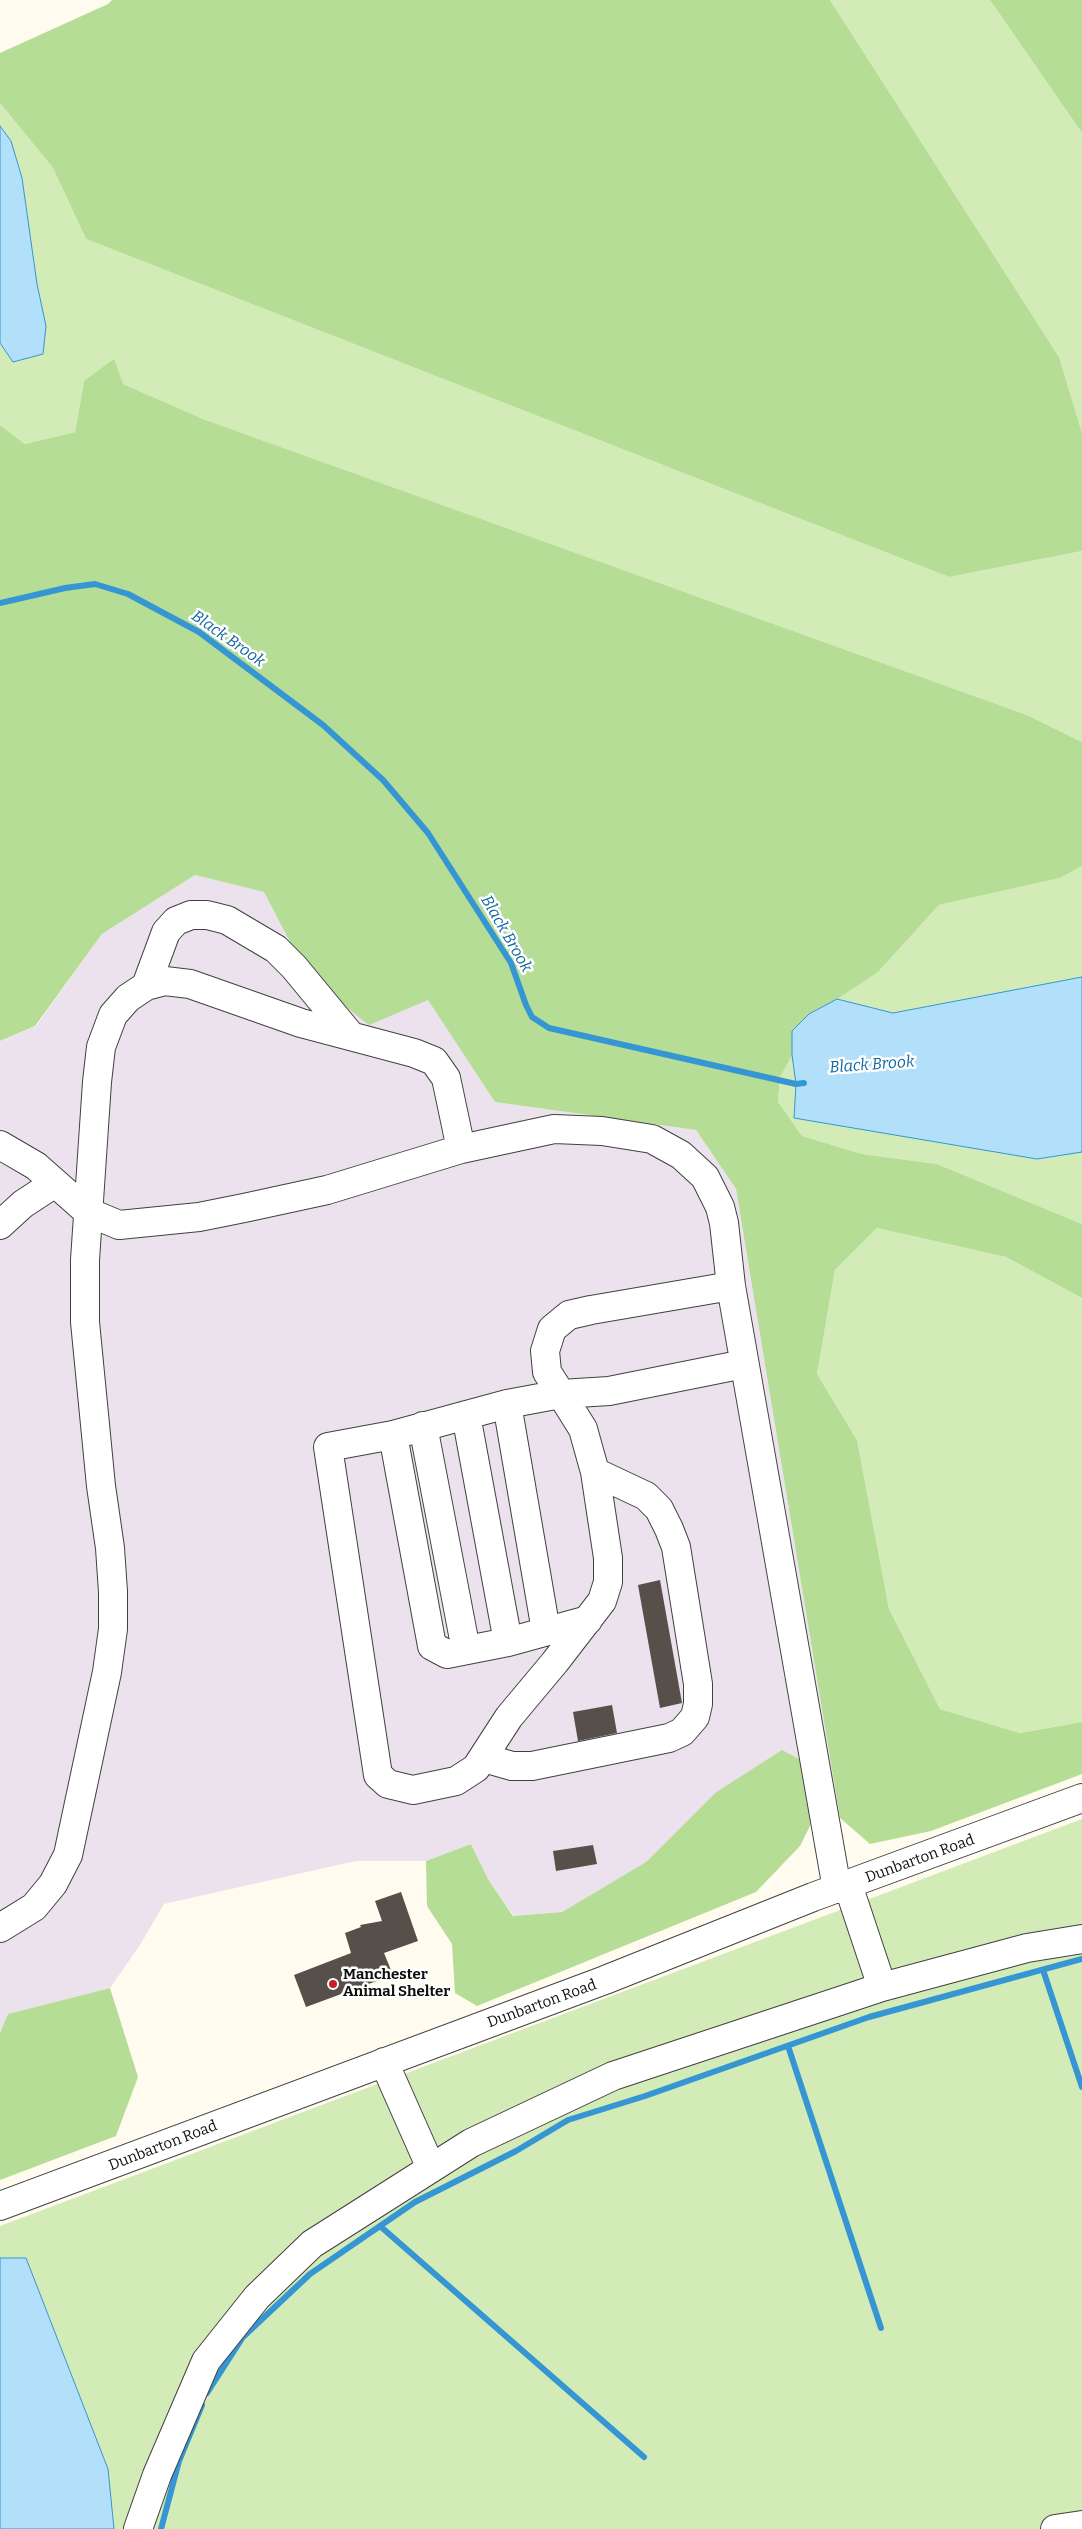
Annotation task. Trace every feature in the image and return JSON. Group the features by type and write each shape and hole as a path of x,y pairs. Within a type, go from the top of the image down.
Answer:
{"street":[{"path":"146,986 163,939 171,926 176,921 191,914 207,915 227,920 276,949 294,967 351,1036"},
{"path":"0,1928 34,1907 53,1884 68,1855 107,1672 113,1629 110,1548 93,1412 85,1322 88,1212 97,1082 102,1046 113,1016 128,998 146,986 165,981 190,984 301,1023 414,1053 434,1062 446,1078 461,1148"},
{"path":"0,1145 36,1166 88,1212 119,1225 198,1217 326,1190 461,1148 554,1129 602,1131 652,1140 681,1156 705,1177 714,1191 724,1223 731,1286 744,1364 843,1887 882,1987"},
{"path":"0,1225 23,1204 55,1183"},
{"path":"731,1286 569,1315 552,1330 545,1351 547,1372 561,1394 583,1429 595,1472 608,1558 608,1582 602,1600 588,1620 527,1693 476,1768 463,1777 439,1786 413,1790 388,1784 378,1775 328,1446 392,1434 507,1404 561,1394 609,1391 744,1364"},
{"path":"507,1404 546,1631"},
{"path":"466,1415 508,1642"},
{"path":"423,1426 466,1650"},
{"path":"392,1434 432,1646 447,1654 508,1642 588,1620"},
{"path":"484,1758 512,1766 532,1766 669,1738 682,1732 695,1717 698,1704 698,1684 676,1547 670,1529 659,1508 646,1496 595,1472"},
{"name":"Dunbarton Road","path":"0,2206 605,1980 843,1887 1082,1798"},
{"path":"138,2529 157,2475 206,2361 257,2297 312,2244 471,2142 613,2076 882,1987 1027,1948 1082,1939"},
{"path":"384,2062 431,2168"},
{"path":"1055,2529 1082,2526"}],"shaded area":[{"path":"195,875 264,892 308,977 428,999 495,1102 696,1130 736,1189 840,1818 813,1820 715,1793 646,1862 562,1912 514,1916 488,1879 471,1844 426,1861 356,1861 164,1904 140,1945 110,1988 8,2014 0,2033 0,1041 36,1026 102,934"}],"green space":[{"path":"112,0 830,0 1059,357 1082,433 1082,551 949,577 86,239 53,168 0,103 0,53 108,4"},
{"path":"830,0 990,0 1082,133 1082,433 1059,357"},
{"path":"990,0 1082,0 1082,133"},
{"path":"0,103 53,168 86,239 949,577 1082,551 1082,742 1027,715 203,419 123,384 84,381 75,432 25,444 0,425"},
{"path":"114,359 123,384 203,419 1027,715 1082,742 1082,866 1060,878 939,905 878,972 837,999 809,1014 792,1031 792,1055 780,1077 778,1102 802,1136 862,1154 937,1164 1082,1224 1082,1298 1006,1257 877,1228 835,1270 817,1374 857,1440 889,1609 940,1709 1020,1733 1082,1722 1082,1774 931,1831 870,1844 840,1818 736,1189 696,1130 495,1102 428,1000 369,1025 308,977 264,892 195,875 102,934 35,1026 0,1041 0,425 25,444 75,432 84,381"},
{"path":"1082,866 1082,1224 937,1164 862,1154 802,1136 778,1103 780,1077 809,1014 878,972 939,905 1060,878"},
{"path":"877,1228 1006,1257 1082,1298 1082,1722 1020,1733 940,1709 889,1609 857,1440 817,1374 835,1270"},
{"path":"782,1750 799,1759 813,1820 800,1846 756,1892 477,2006 455,1993 452,1944 427,1906 426,1861 471,1844 488,1879 513,1916 562,1912 646,1862 715,1793"},
{"path":"1082,1819 1082,2529 0,2529 0,2226"},
{"path":"110,1988 138,2077 116,2136 0,2180 0,2033 8,2014"}],"water":[{"path":"0,126 11,141 22,178 37,284 46,326 43,354 13,362 0,343"},
{"path":"1082,977 1082,1152 1037,1159 794,1118 796,1084 792,1055 792,1031 809,1014 837,999 893,1013"},
{"path":"0,2258 26,2258 108,2469 114,2529 0,2529"}],"building":[{"path":"660,1580 682,1703 660,1708 638,1585"},
{"path":"612,1705 617,1733 578,1741 573,1712"},
{"path":"593,1845 597,1864 556,1871 553,1851"},
{"path":"401,1892 418,1941 384,1953 393,1975 306,2007 294,1975 351,1953 345,1933 361,1927 360,1925 382,1921 375,1901"}],"waterway":[{"name":"Black Brook","path":"0,603 65,588 95,584 128,594 199,632 323,725 383,780 428,833 511,963 532,1017 549,1028 796,1084 804,1083"},
{"path":"207,2393 243,2337 310,2274 415,2202 516,2151 568,2120 645,2096 869,2017 1082,1959"},
{"path":"1043,1970 1082,2087"},
{"path":"788,2046 881,2328"},
{"path":"380,2226 644,2457"},
{"path":"161,2529 179,2461 202,2405"}],"place":[{"name":"Manchester Animal Shelter","path":"333,1984"}]}
